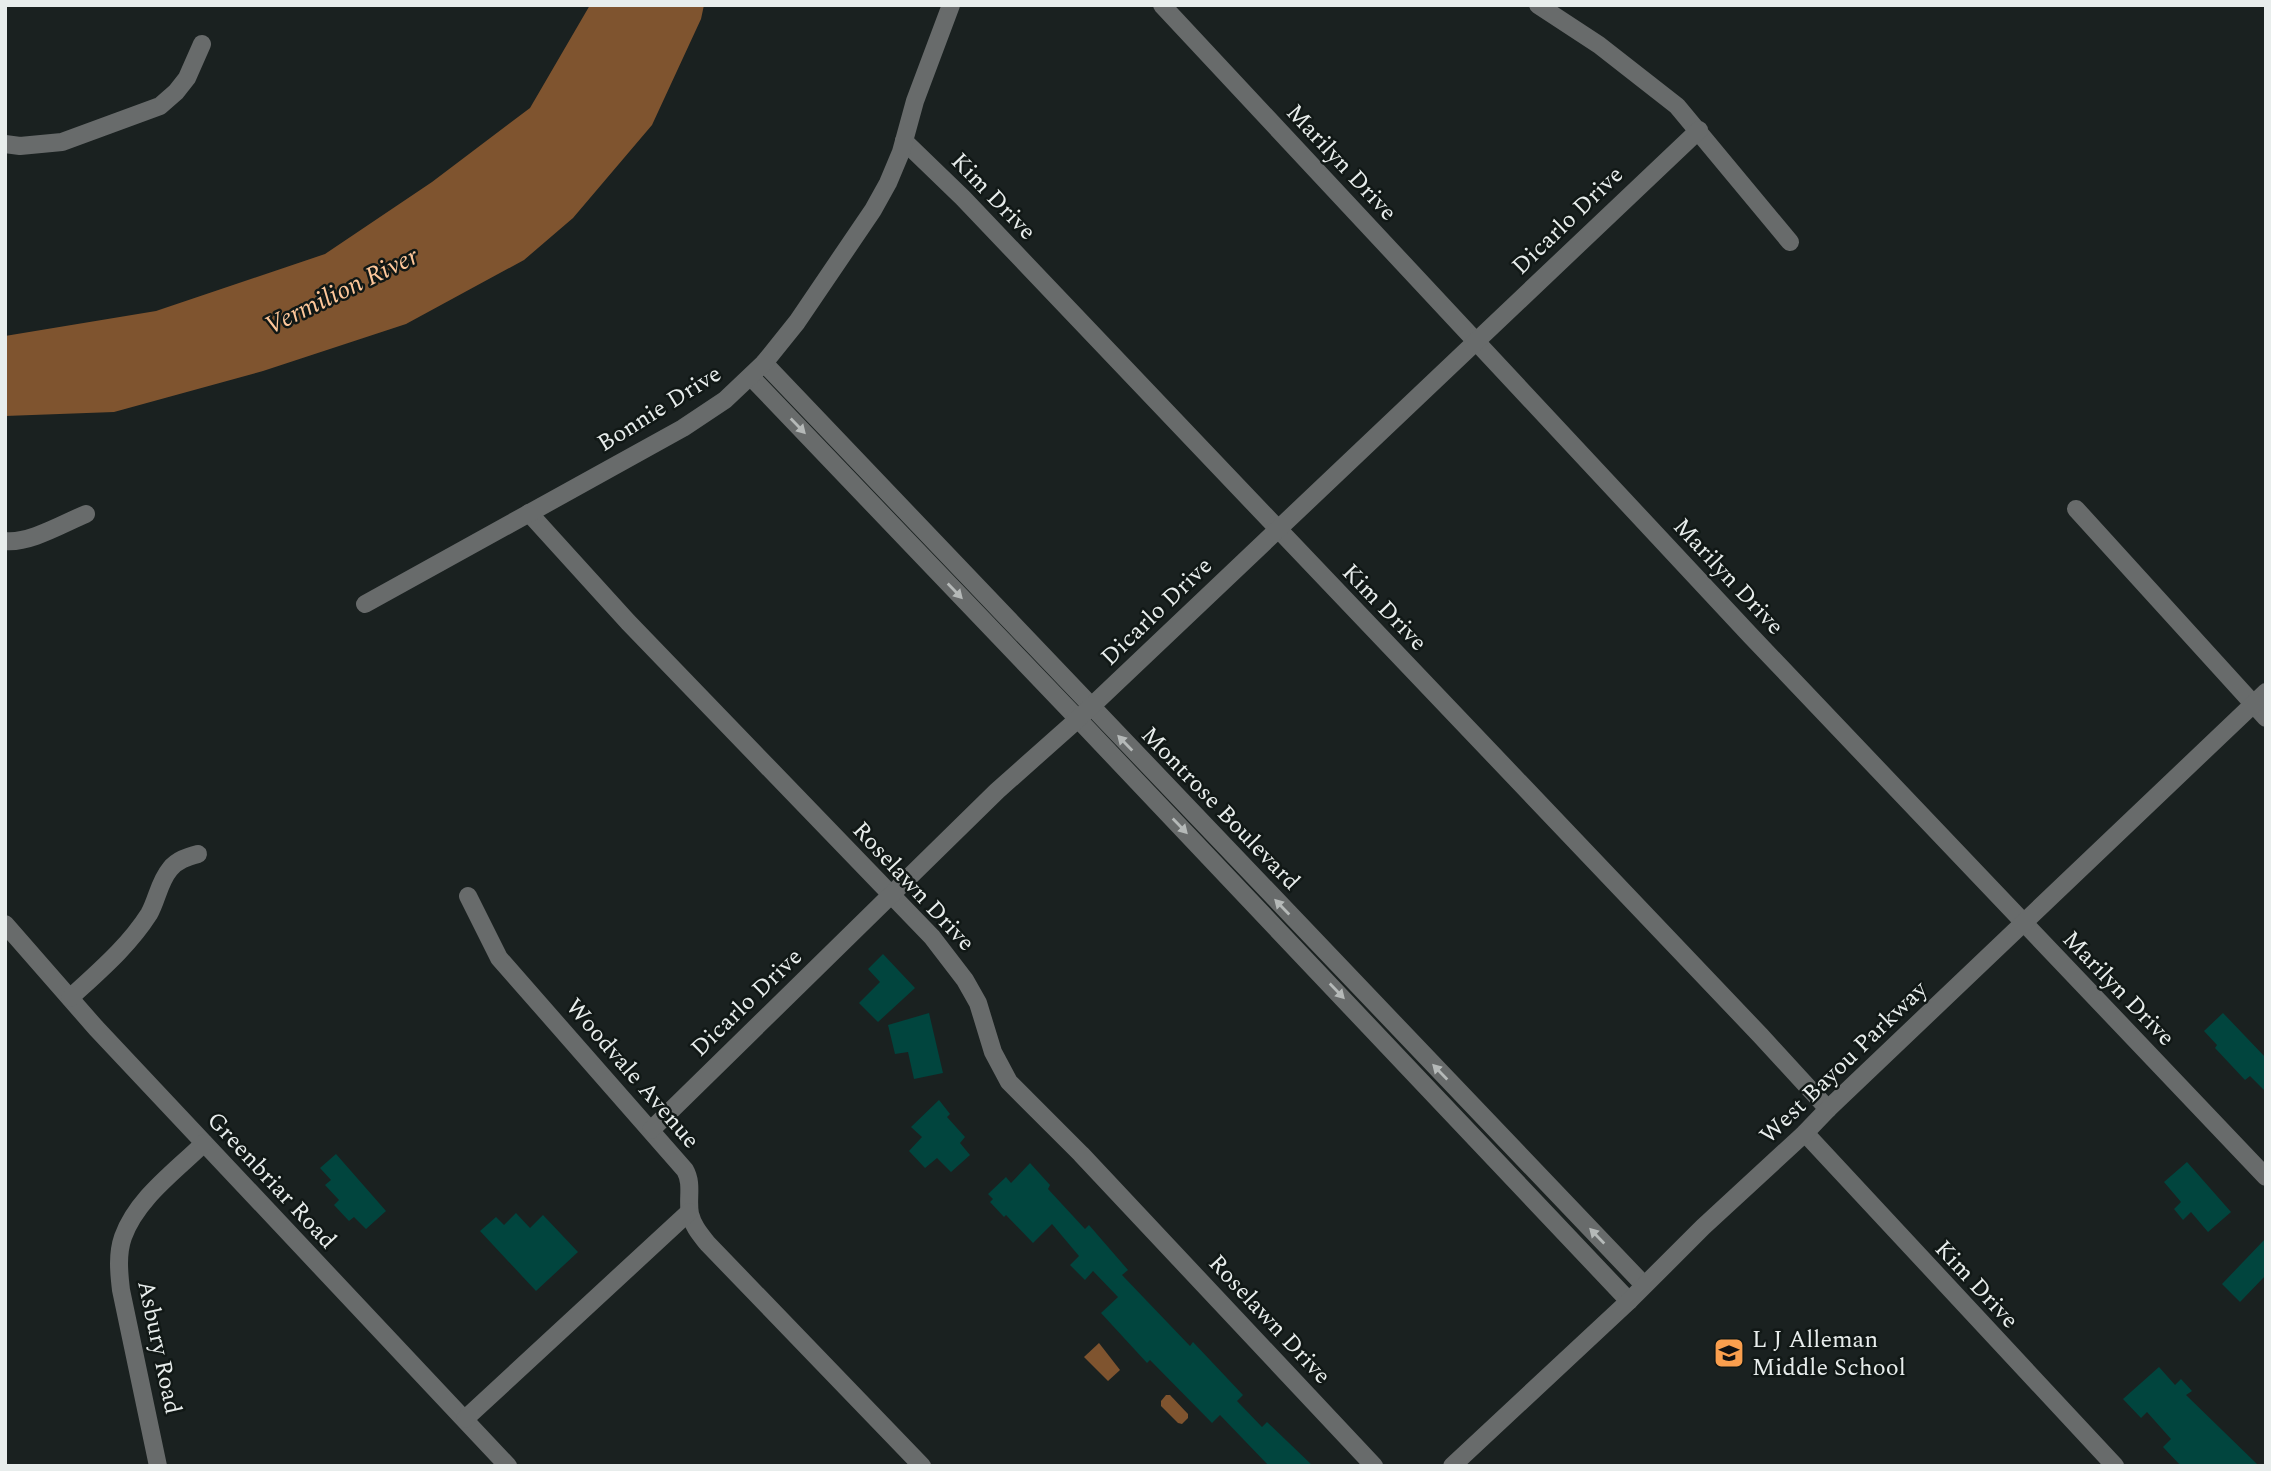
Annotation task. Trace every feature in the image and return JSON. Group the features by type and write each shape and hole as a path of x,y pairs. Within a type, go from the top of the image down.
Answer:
{"street":[{"name":"Bonnie Drive","path":"366,604 683,428 726,400 751,377 797,322 873,210 888,183 951,5"},
{"name":"Marilyn Drive","path":"1162,5 1475,341 2266,1177"},
{"path":"1538,5 1599,45 1677,106 1790,243"},
{"path":"5,144 20,146 62,142 160,106 187,78 202,44"},
{"name":"Dicarlo Drive","path":"651,1130 998,791 1084,713 1699,130"},
{"name":"Kim Drive","path":"904,141 972,208 1828,1109"},
{"name":"Montrose Boulevard","path":"764,363 1629,1301"},
{"name":"Montrose Boulevard","path":"751,377 1644,1285"},
{"path":"2076,509 2262,705"},
{"name":"Roselawn Drive","path":"529,513 628,622 932,937 965,980 978,1003 993,1052 1009,1082 1081,1154 1374,1466"},
{"path":"5,541 26,539 86,514"},
{"name":"West Bayou Parkway","path":"1452,1466 1629,1301 1703,1227 2024,923 2262,705"},
{"path":"70,998 116,956 133,936 155,904 170,868 178,861 198,854"},
{"name":"Woodvale Avenue","path":"468,896 499,958 688,1175 689,1212 694,1226 707,1243 922,1466"},
{"name":"Greenbriar Road","path":"5,924 204,1143 508,1466"},
{"name":"Kim Drive","path":"1805,1133 2115,1466"},
{"name":"Asbury Road","path":"158,1466 121,1290 119,1265 123,1238 136,1212 204,1143"},
{"path":"465,1419 689,1212"}],"water":[{"name":"Vermilion River","path":"590,5 704,5 701,19 652,125 573,218 524,260 406,324 263,371 114,412 5,416 5,336 156,311 325,254 432,182 530,108"},
{"path":"1099,1343 1120,1370 1108,1381 1084,1357"},
{"path":"1166,1395 1170,1395 1188,1414 1182,1424 1161,1406"}],"building":[{"path":"883,954 915,988 878,1022 859,1003 880,982 868,969"},
{"path":"929,1013 943,1073 914,1079 908,1052 895,1054 888,1025"},
{"path":"2223,1013 2266,1058 2266,1092 2250,1076 2245,1080 2215,1048 2217,1045 2204,1031"},
{"path":"939,1100 950,1114 947,1117 965,1137 960,1143 970,1155 951,1172 937,1158 925,1168 909,1151 922,1137 911,1127"},
{"path":"336,1154 386,1211 366,1229 354,1217 349,1221 334,1205 339,1200 325,1185 331,1180 320,1168"},
{"path":"2187,1162 2231,1212 2208,1232 2191,1212 2183,1220 2174,1209 2181,1202 2164,1182"},
{"path":"1030,1163 1050,1185 1048,1189 1085,1229 1089,1225 1128,1270 1122,1275 1190,1346 1193,1342 1243,1395 1237,1401 1262,1427 1267,1422 1313,1466 1269,1466 1220,1415 1212,1423 1150,1360 1147,1363 1101,1313 1118,1297 1093,1271 1085,1280 1070,1265 1079,1256 1052,1224 1033,1243 1006,1215 1004,1217 990,1202 993,1199 988,1194 1006,1177 1011,1183"},
{"path":"516,1213 530,1228 543,1215 578,1252 536,1291 480,1231 496,1217 504,1225"},
{"path":"2266,1238 2266,1275 2240,1302 2222,1284"},
{"path":"2159,1367 2175,1385 2181,1379 2192,1391 2186,1395 2259,1466 2181,1466 2163,1447 2171,1439 2147,1412 2141,1418 2123,1399"}],"place":[{"name":"L J Alleman Middle School","path":"1729,1353"}]}
